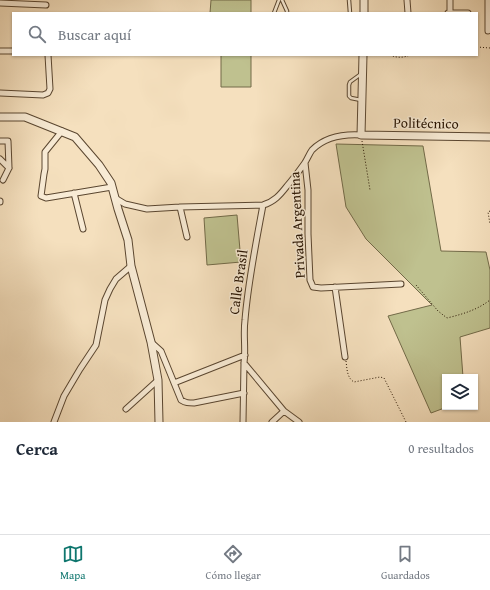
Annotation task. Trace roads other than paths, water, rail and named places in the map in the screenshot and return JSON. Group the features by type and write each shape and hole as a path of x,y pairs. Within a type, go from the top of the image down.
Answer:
{"street":[{"path":"364,0 364,12"},
{"path":"407,0 408,12"},
{"path":"449,12 450,0"},
{"path":"0,3 32,2 46,5"},
{"path":"488,2 489,28"},
{"path":"0,51 12,51"},
{"path":"0,93 43,95 48,93 50,89 48,56"},
{"path":"114,198 125,204 147,209 263,205 270,203 280,196 305,163 312,151 324,141 339,136 361,134 363,56"},
{"path":"0,117 25,117 76,137 99,165 112,187 114,198 128,240 131,266 151,342 158,380 158,422"},
{"path":"62,131 45,152 45,169 41,196 46,198 112,187"},
{"name":"Politécnico","path":"361,134 490,137"},
{"path":"0,141 8,141 9,168 3,180"},
{"path":"0,158 9,168"},
{"name":"Privada Argentina","path":"305,163 308,190 310,280 313,287 335,288"},
{"path":"74,193 83,230"},
{"name":"Calle Brasil","path":"244,422 244,322 263,205"},
{"path":"180,207 186,237"},
{"path":"54,422 64,396 96,345 105,300 110,289 116,279 131,266"},
{"path":"345,357 335,288 401,284"},
{"path":"151,342 161,351 181,400 187,404 244,393"},
{"path":"174,383 245,355"},
{"path":"244,363 284,411 299,422"},
{"path":"126,409 158,380"},
{"path":"272,422 284,411"}],"lane":[{"path":"274,12 280,0"},
{"path":"280,0 287,12"},
{"path":"349,0 350,12"},
{"path":"362,100 351,98 349,96 349,85 350,82 363,73"}]}
